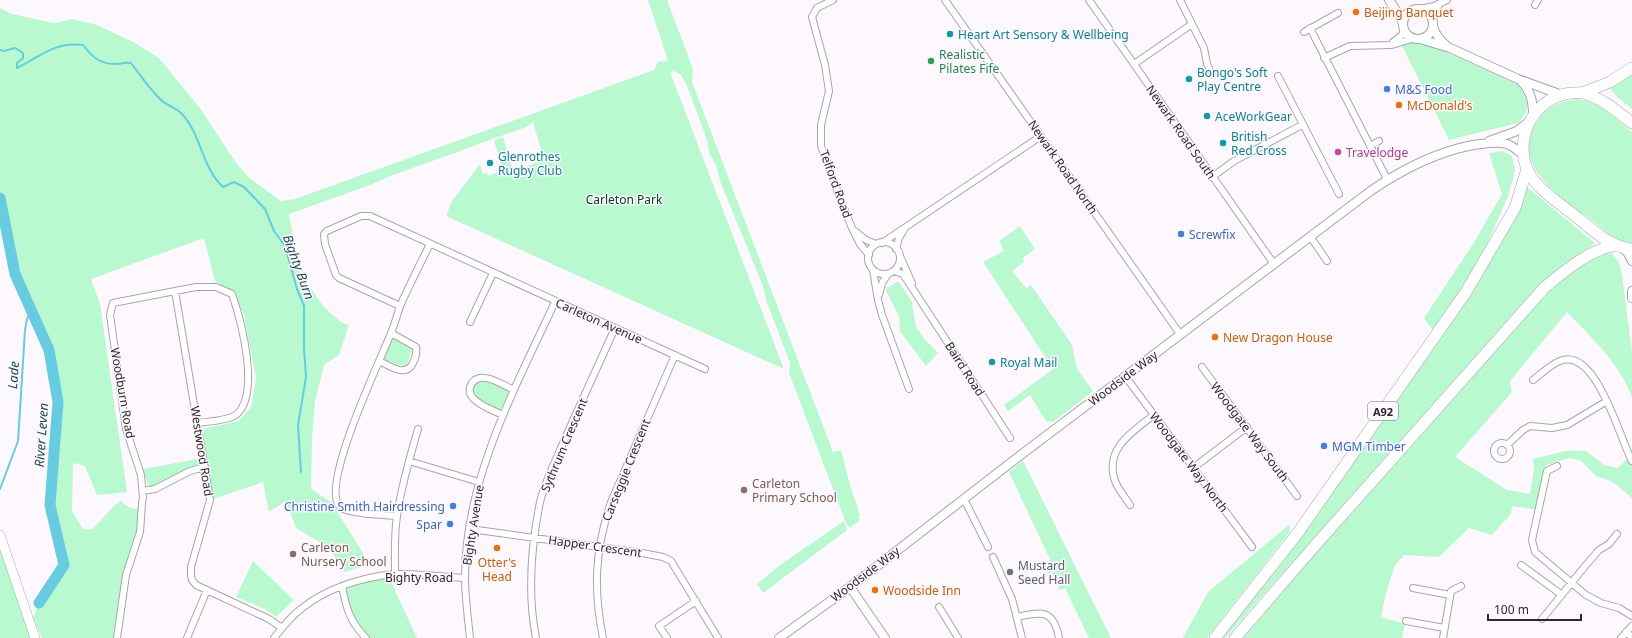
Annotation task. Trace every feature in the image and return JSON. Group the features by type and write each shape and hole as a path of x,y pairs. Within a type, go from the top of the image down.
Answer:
{"highway":[{"path":"1623,247 1598,234 1540,187 1527,169 1523,155 1523,138 1531,118 1546,103 1562,95 1582,93 1610,82 1632,68"},
{"path":"1582,93 1602,101 1614,108 1632,123"},
{"name":"A92","path":"1215,638 1297,534 1466,292 1514,208 1527,169"},
{"path":"1235,638 1544,287 1566,270 1601,249 1623,247"}],"main road":[{"path":"0,535 35,638"}],"street":[{"name":"Telford Road","path":"833,0 815,10 812,20 825,65 828,91 822,125 821,146 852,228 860,244 869,255"},
{"name":"Newark Road North","path":"945,0 1180,334"},
{"name":"Newark Road South","path":"1089,0 1274,264"},
{"path":"1180,0 1204,48 1207,64 1212,74"},
{"path":"1390,0 1400,8 1410,11 1440,4 1447,0"},
{"path":"1390,0 1400,16 1406,33 1417,39 1450,48 1518,79 1562,95"},
{"path":"1440,4 1433,12 1434,32 1438,38 1450,48"},
{"path":"1324,58 1350,46 1386,45 1417,39 1428,35 1433,23 1428,13 1420,9"},
{"path":"1386,45 1398,39 1404,26 1406,15 1410,11"},
{"path":"1304,32 1338,13"},
{"path":"1134,64 1192,24"},
{"path":"1310,28 1324,58 1388,179"},
{"path":"1278,76 1339,194"},
{"path":"1518,79 1526,86 1530,93 1533,105 1531,118"},
{"name":"Woodside Way","path":"779,638 850,587 1180,334 1372,190 1403,170 1434,156 1450,150 1481,144 1517,131 1531,118"},
{"path":"1212,177 1234,161 1302,125"},
{"path":"909,389 882,315 873,270 869,264 870,251 1042,136"},
{"path":"1370,146 1379,141"},
{"name":"Woodside Way","path":"1481,144 1506,144 1512,146 1523,155"},
{"name":"Carleton Avenue","path":"400,306 339,278 325,244 324,234 333,228 357,217 366,215 375,218 555,302 705,369"},
{"name":"Telford Road","path":"852,228 866,240 879,244"},
{"path":"896,249 899,238 906,228"},
{"path":"1310,236 1327,261"},
{"path":"397,516 347,511 339,507 336,499 338,474 357,410 391,333 400,306 430,244"},
{"path":"878,300 882,283 899,264 900,255 890,244 879,244"},
{"path":"1623,247 1632,261"},
{"name":"Baird Road","path":"900,255 920,300"},
{"path":"873,270 883,274 891,272"},
{"name":"Baird Road","path":"891,272 903,274 1010,438"},
{"path":"470,322 493,273"},
{"path":"175,290 196,287 216,287 232,294 241,320 246,354 247,394 243,407 235,416 197,423"},
{"name":"Westwood Road","path":"175,290 210,500 191,567 192,580 196,585 269,619 282,628"},
{"name":"Woodburn Road","path":"117,638 126,575 140,532 142,503 144,498 141,475 126,429 110,315 113,303 175,290"},
{"path":"1632,291 1632,298"},
{"name":"Bighty Avenue","path":"470,638 465,578 470,529 479,482 503,415 555,302"},
{"name":"Sythrum Crescent","path":"536,638 530,589 531,556 541,501 552,468 615,328"},
{"path":"378,361 401,371 406,371 412,365 416,347 391,333"},
{"name":"Carseggie Crescent","path":"602,638 596,591 599,547 603,525 611,502 674,355"},
{"path":"1533,380 1560,360 1569,359 1586,366 1591,372 1607,401 1632,461"},
{"name":"Woodgate Way South","path":"1202,367 1297,496"},
{"name":"Woodgate Way North","path":"1125,376 1252,547"},
{"path":"503,415 473,399 470,392 471,385 476,379 484,377 514,390"},
{"path":"1507,445 1523,430 1530,426 1552,428 1568,425 1607,401"},
{"path":"1130,505 1116,482 1112,468 1114,452 1132,432 1154,415"},
{"path":"1193,468 1247,427"},
{"path":"395,574 394,542 397,516 409,461 418,429"},
{"path":"409,461 479,482"},
{"path":"1557,466 1547,471 1532,540 1535,552 1571,584 1586,595 1601,603 1619,608 1632,616"},
{"path":"143,490 155,490 190,471 205,467"},
{"path":"964,499 988,547"},
{"name":"Happer Crescent","path":"470,529 667,558 674,564 718,638"},
{"path":"1542,619 1599,550 1609,544 1617,534"},
{"path":"993,557 1012,599 1018,617 1022,638"},
{"path":"1521,565 1562,595"},
{"name":"Bighty Road","path":"274,638 302,608 323,594 342,586 365,579 395,574 465,578"},
{"path":"342,586 346,606 353,624 366,638"},
{"path":"1443,638 1450,591 1461,586"},
{"path":"850,587 885,638"},
{"path":"1413,588 1450,595"},
{"path":"187,638 207,590"},
{"path":"667,638 659,626 696,601"},
{"path":"939,607 958,638"},
{"path":"1018,617 1040,612 1048,615 1056,625 1059,638"},
{"path":"1406,621 1444,628"},
{"path":"1621,638 1632,626"},
{"path":"1626,632 1632,637"}],"green space":[{"name":"Carleton Park","path":"648,0 667,0 693,69 692,82 833,452 841,450 860,515 858,517 860,520 850,528 846,523 789,373 790,363 766,300 763,286 720,181 716,165 709,153 707,140 686,83 680,74 673,71 670,72 784,369 446,216 452,201 480,164 483,174 487,173 488,176 503,170 494,141 503,137 513,171 544,160 533,122 526,127 289,214 299,271 323,306 342,323 349,325 339,355 324,365 315,401 312,438 311,489 331,502 370,564 345,572 329,548 296,528 286,501 269,512 263,482 210,500 203,457 202,429 239,421 251,407 256,378 244,315 235,294 215,281 204,238 91,279 100,304 127,492 97,495 85,466 73,463 72,511 83,529 93,529 121,500 130,508 141,509 140,532 126,575 117,638 42,638 33,618 39,603 64,565 50,505 58,402 49,350 15,274 7,229 3,229 0,222 0,8 12,14 55,23 72,19 97,25 133,42 159,58 200,108 236,163 248,177 281,201 295,199 654,70 658,62 668,61"},
{"path":"1411,42 1435,47 1519,85 1523,90 1528,104 1522,118 1518,123 1449,140 1401,44"},
{"path":"1632,73 1632,109 1617,97 1610,88"},
{"path":"1577,99 1586,101 1607,111 1632,132 1632,244 1619,240 1608,233 1563,199 1541,178 1533,166 1529,153 1529,139 1535,125 1544,113 1552,106"},
{"path":"1502,151 1512,156 1515,171 1508,196 1484,251 1462,291 1433,330 1424,318 1473,244 1502,194 1489,153"},
{"path":"1527,187 1595,243 1541,283 1225,638 1222,638 1423,363 1501,244"},
{"path":"1020,226 1035,249 1023,258 1024,262 1012,271 1026,288 1031,285 1072,345 1077,369 1093,391 1053,422 1046,421 1030,395 1008,411 1004,405 1053,369 983,262 1004,251 999,241"},
{"path":"1611,253 1619,262 1622,274 1632,352 1632,397 1627,385 1612,362 1595,341 1567,312 1510,381 1512,392 1455,457 1507,490 1530,494 1534,468 1533,459 1566,451 1586,451 1604,465 1618,468 1627,459 1632,466 1632,498 1613,482 1596,476 1580,460 1569,458 1546,465 1547,471 1539,510 1512,506 1511,514 1492,535 1469,528 1439,557 1404,555 1395,565 1386,593 1381,617 1405,624 1402,638 1239,638 1426,430 1521,319 1553,287 1590,259"},
{"path":"899,282 912,302 916,327 938,353 926,366 900,331 899,316 886,291 887,288"},
{"path":"392,337 412,349 406,367 382,359"},
{"path":"485,379 510,390 500,411 474,395 473,389 476,383"},
{"path":"198,459 200,464 160,485 149,487 143,469"},
{"path":"1023,461 1111,638 1089,638 1065,588 1060,590 1052,572 1048,574 1047,571 1054,568 1009,472"},
{"path":"844,521 847,530 763,593 757,584 780,565"},
{"path":"1290,524 1289,533 1207,638 1183,638 1208,592"},
{"path":"0,546 33,638 0,638"},
{"path":"253,561 294,600 276,617 265,609 236,597"},
{"path":"388,575 417,638 366,638 353,624 342,586"}],"waterway":[{"name":"Bighty Burn","path":"0,50 4,51 15,48 23,53 23,58 17,63 17,68 48,51 73,45 83,45 90,54 102,62 113,64 131,63 160,99 179,111 188,121 198,140 210,170 223,187 234,182 244,187 265,209 274,231 285,246 297,289 304,306 304,349 306,377 298,425 301,472"},
{"name":"River Leven","path":"0,198 15,274 49,350 58,402 50,505 64,565 39,603"},
{"name":"Lade","path":"0,489 18,441 25,330 27,319 32,309"}],"place":[{"name":"Beijing Banquet","path":"1356,12"},
{"name":"Heart Art Sensory & Wellbeing","path":"950,34"},
{"name":"Realistic Pilates Fife","path":"931,61"},
{"name":"Bongo's Soft Play Centre","path":"1189,79"},
{"name":"M&S Food","path":"1387,89"},
{"name":"McDonald's","path":"1399,105"},
{"name":"AceWorkGear","path":"1207,116"},
{"name":"British Red Cross","path":"1223,143"},
{"name":"Travelodge","path":"1338,152"},
{"name":"Glenrothes Rugby Club","path":"490,163"},
{"name":"Screwfix","path":"1181,234"},
{"name":"New Dragon House","path":"1215,337"},
{"name":"Royal Mail","path":"992,362"},
{"name":"MGM Timber","path":"1324,446"},
{"name":"Carleton Primary School","path":"744,490"},
{"name":"Christine Smith Hairdressing","path":"453,506"},
{"name":"Spar","path":"450,524"},
{"name":"Otter's Head","path":"497,548"},
{"name":"Carleton Nursery School","path":"293,554"},
{"name":"Mustard Seed Hall","path":"1010,572"},
{"name":"Woodside Inn","path":"875,590"}]}
